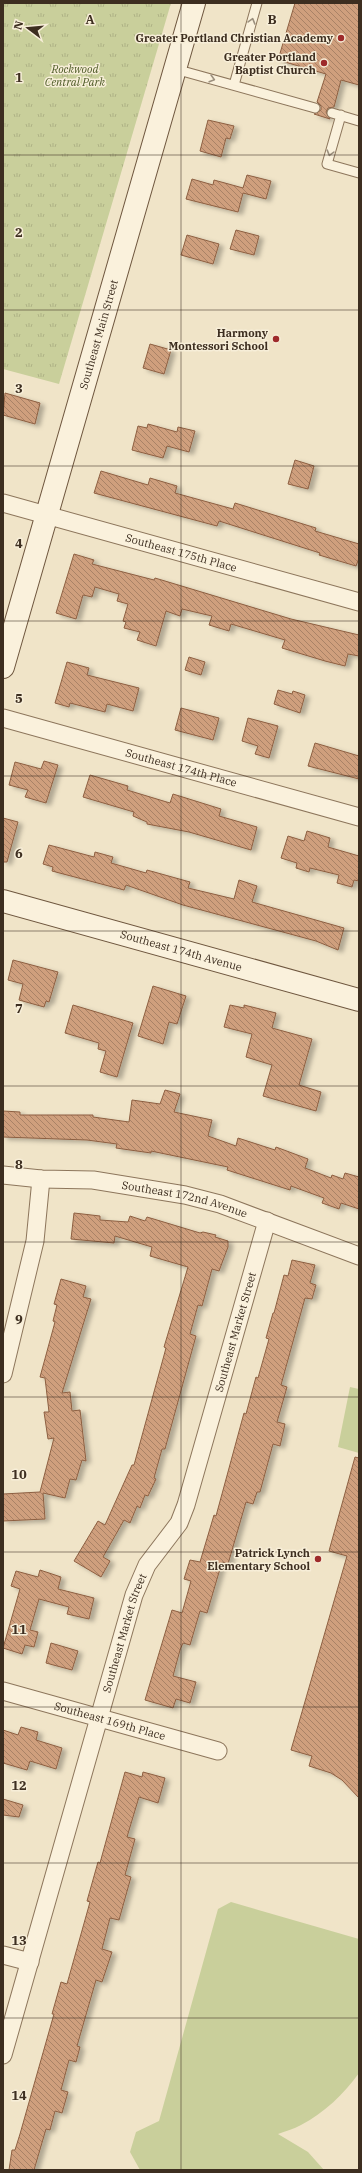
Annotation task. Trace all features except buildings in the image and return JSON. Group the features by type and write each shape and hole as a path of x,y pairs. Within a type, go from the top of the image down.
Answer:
{"street":[{"name":"Southeast Main Street","path":"3,666 194,3"},
{"name":"Southeast 175th Place","path":"3,503 359,602"},
{"name":"Southeast 174th Place","path":"3,718 359,817"},
{"name":"Southeast 174th Avenue","path":"3,901 359,1000"},
{"name":"Southeast 172nd Avenue","path":"3,1175 41,1179 93,1180 146,1187 220,1204 318,1242 359,1256"},
{"path":"3,1374 35,1241 41,1179"},
{"name":"Southeast Market Street","path":"3,2055 99,1717 140,1579 155,1553 179,1523 186,1505 267,1221"},
{"name":"Southeast 169th Place","path":"3,1691 218,1751"},
{"path":"3,1955 30,1962"}],"lane":[{"path":"234,85 257,3"},
{"path":"175,69 315,108"},
{"path":"359,121 336,114 327,164 359,173"}],"green space":[{"name":"Rockwood Central Park","path":"3,3 171,3 59,384 3,369"},
{"path":"350,1387 359,1389 359,1453 338,1447"},
{"path":"231,1902 359,1939 359,2073 340,2096 326,2109 298,2126 278,2134 308,2152 324,2170 140,2170 130,2152 136,2132 159,2121 218,1909"}],"place":[{"name":"Greater Portland Christian Academy","path":"341,38"},
{"name":"Greater Portland Baptist Church","path":"324,63"},
{"name":"Harmony Montessori School","path":"276,339"},
{"name":"Patrick Lynch Elementary School","path":"318,1559"}]}
